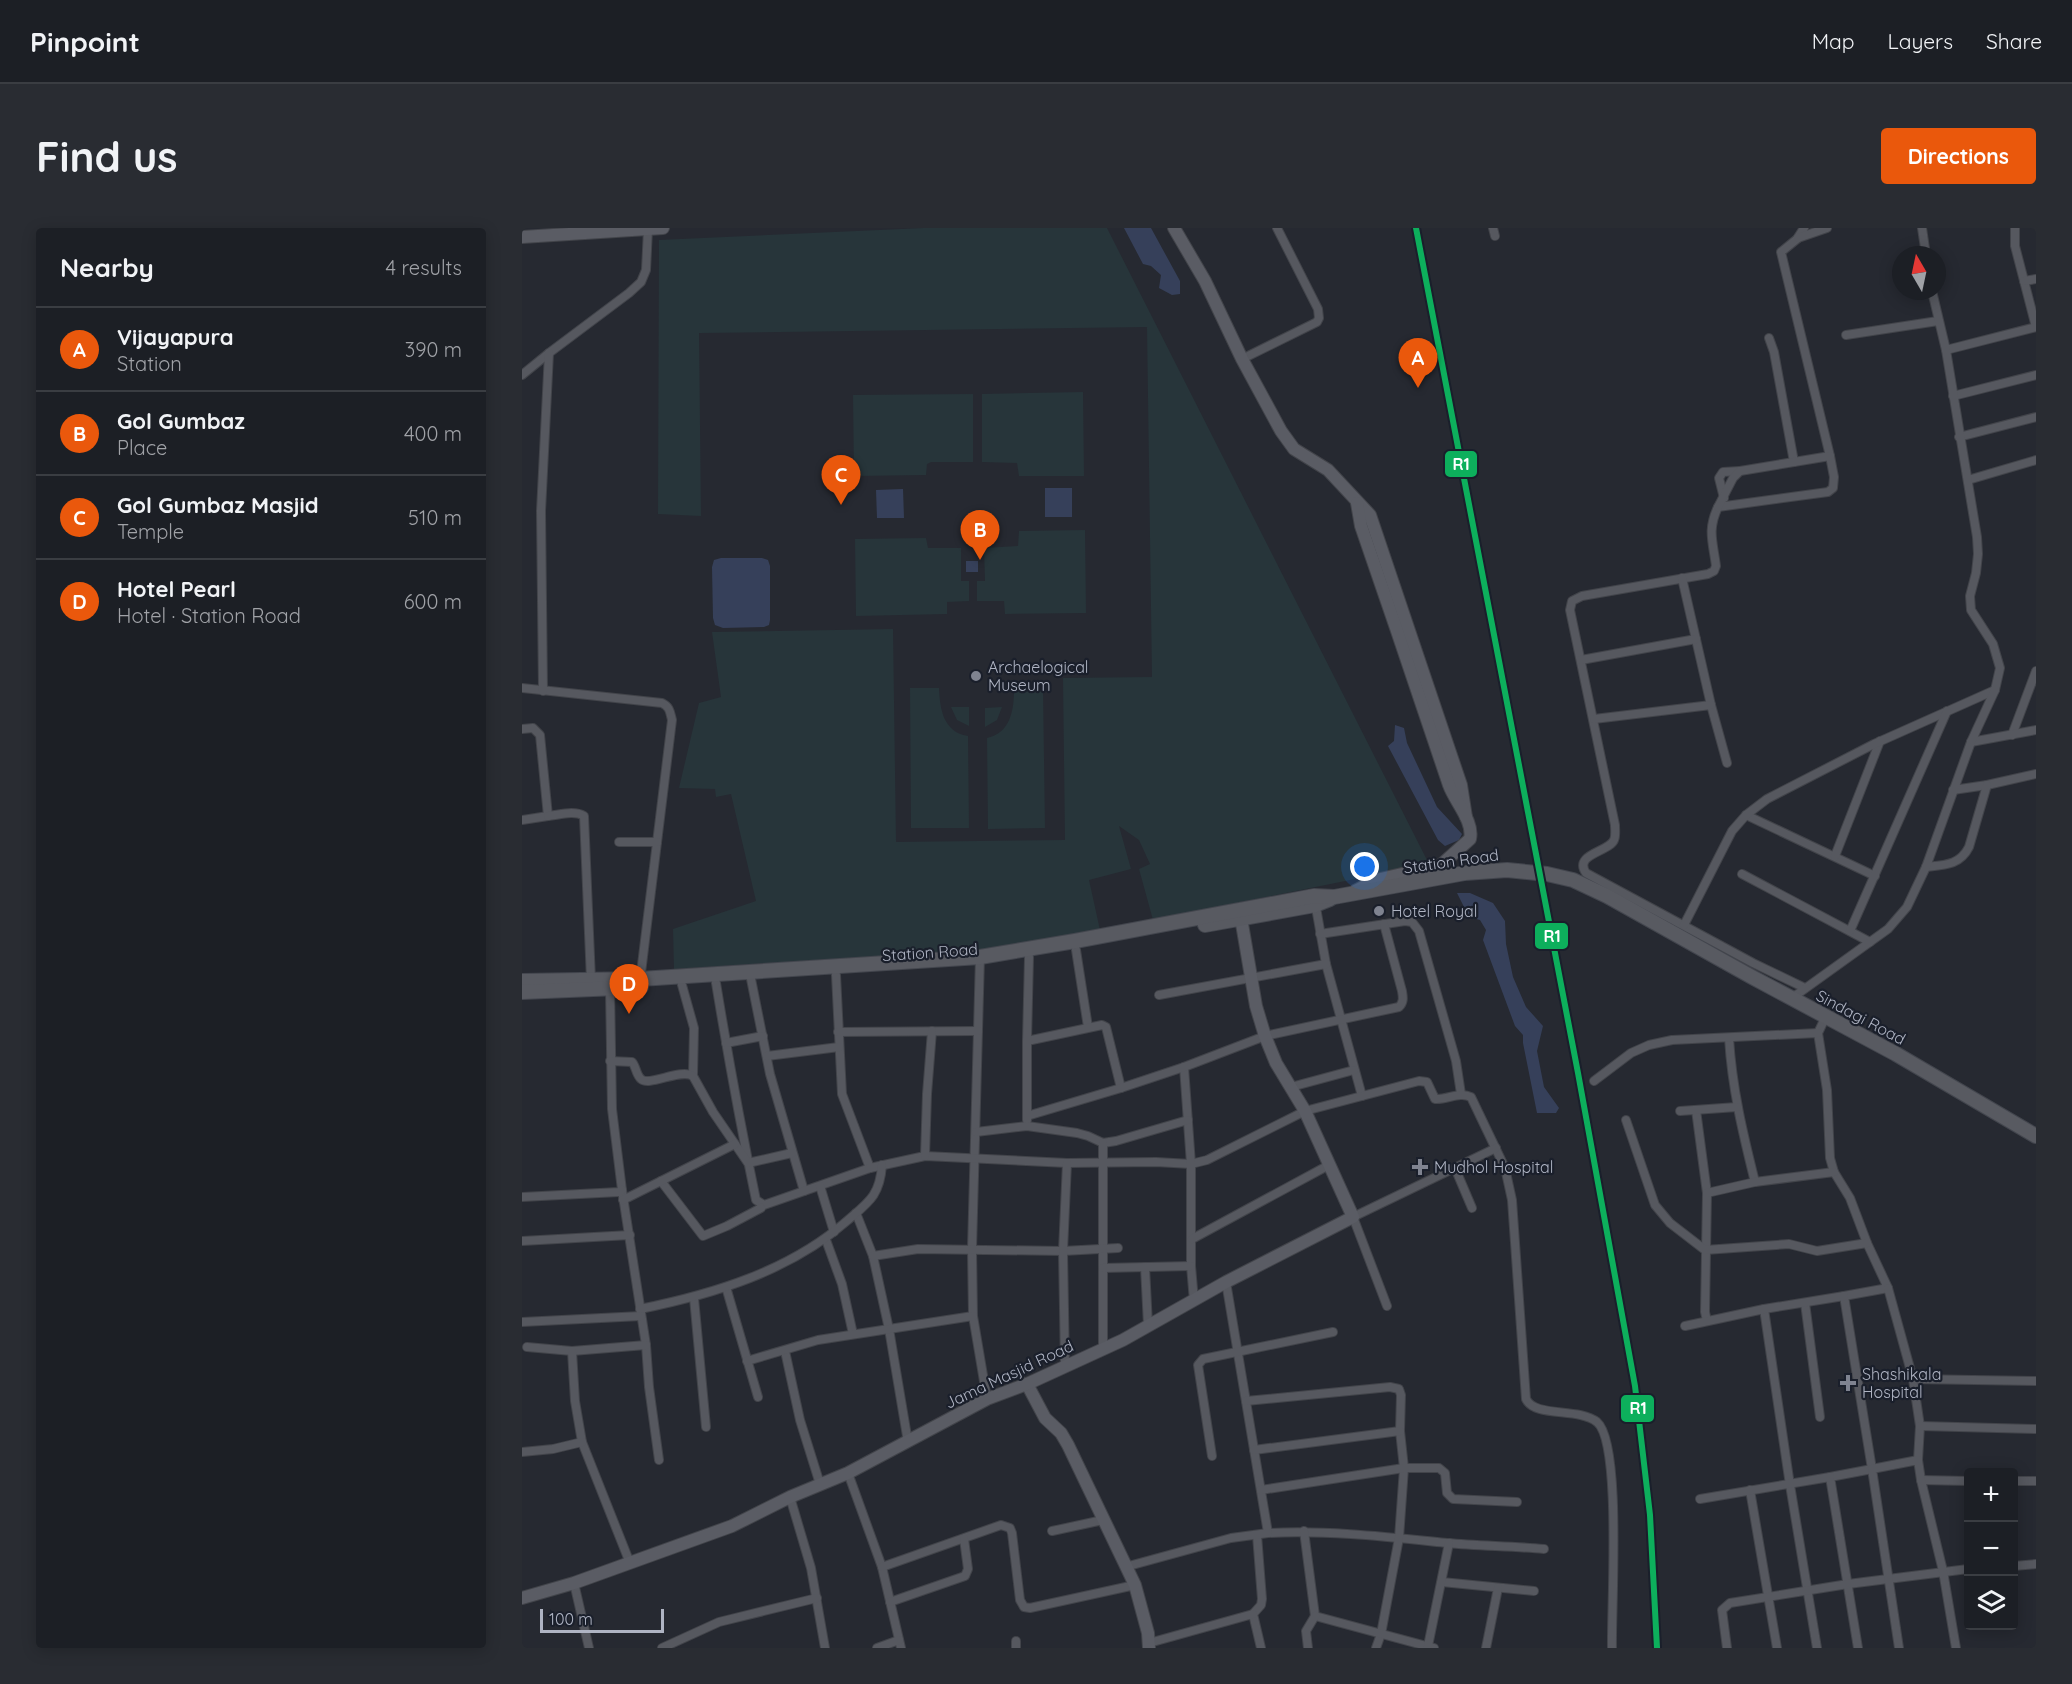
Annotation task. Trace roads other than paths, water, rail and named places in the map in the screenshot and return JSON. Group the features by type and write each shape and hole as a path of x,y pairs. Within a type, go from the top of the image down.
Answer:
{"main road":[{"name":"Station Road","path":"522,981 591,980 682,985 836,975 979,961 1075,941 1465,873 1508,870 1547,874 1573,880 1668,930"},
{"name":"Station Road","path":"522,992 610,989 640,983 1029,957 1241,918 1314,900"},
{"name":"Sindagi Road","path":"1668,930 1896,1054 2036,1136"}],"street":[{"path":"522,375 629,294 641,282 646,270 648,228"},
{"path":"522,237 663,228"},
{"path":"1174,228 1205,281 1242,359 1281,432 1294,449 1328,470 1370,515 1461,784 1470,840 1441,865 1376,880 1352,894"},
{"path":"1242,359 1317,322 1319,318 1318,309 1277,228"},
{"path":"1718,507 1828,492 1835,483 1781,252 1797,239 1804,228"},
{"path":"1797,239 1827,228"},
{"path":"1922,228 1925,246"},
{"path":"1946,350 2036,327 2015,246 2013,235 2015,228"},
{"path":"2024,281 2036,279"},
{"path":"1792,998 1888,929 1907,907 1926,867 1971,742 1995,690 2000,668 1999,658 1993,644 1971,610 1978,554 1946,350 1934,300"},
{"path":"1846,335 1938,321"},
{"path":"1769,338 1774,352 1794,462"},
{"path":"543,691 541,510 549,353"},
{"path":"1953,396 2036,375"},
{"path":"1959,437 2036,417"},
{"path":"1805,988 1753,963 1586,873 1583,869 1587,858 1612,844 1615,839 1615,825 1570,610 1572,601 1582,596 1708,574 1714,571 1716,566 1712,520 1733,478 1740,471 1830,456"},
{"path":"1968,480 2036,460"},
{"path":"1723,497 1731,505"},
{"path":"1682,578 1711,705 1727,763"},
{"path":"1581,660 1696,639"},
{"path":"2012,735 2036,671"},
{"path":"522,688 662,703 668,706 672,720 640,983"},
{"path":"1684,926 1732,831 1746,815 1767,799 1880,741 1995,690"},
{"path":"1594,719 1711,705"},
{"path":"1850,931 1947,711"},
{"path":"522,729 533,728 540,735 548,816"},
{"path":"1971,742 2036,730"},
{"path":"1835,856 1880,741"},
{"path":"1953,790 2036,774"},
{"path":"1926,867 1953,864 1965,855 1987,785"},
{"path":"522,820 573,813 584,816 591,980"},
{"path":"1746,815 1875,876"},
{"path":"619,842 657,842"},
{"path":"1742,874 1870,942"},
{"path":"1314,900 1326,964 1362,1096"},
{"path":"1241,918 1251,978 1265,1036 1276,1063 1305,1111 1353,1217 1387,1306"},
{"path":"1320,934 1405,921 1412,922 1419,931 1456,1061 1461,1094"},
{"path":"1027,1116 1184,1067 1265,1036 1399,1007 1402,1004 1402,991 1384,924"},
{"path":"1076,950 1088,1027"},
{"path":"1028,1126 1026,1041 1029,957"},
{"path":"979,961 972,1249 973,1316 987,1399"},
{"path":"1159,995 1326,964"},
{"path":"836,975 842,1094 870,1168"},
{"path":"751,980 770,1074 804,1191"},
{"path":"716,983 748,1163 756,1200 760,1204 770,1203 870,1168 925,1156 1067,1163 1191,1164 1207,1160 1305,1111 1423,1080 1427,1082 1435,1099 1461,1094 1472,1097 1505,1168 1512,1200 1526,1399 1535,1409 1588,1416 1599,1424 1603,1432 1610,1463 1614,1504 1612,1648"},
{"path":"682,985 694,1028 693,1076 713,1112 748,1163"},
{"path":"610,989 612,1109 623,1200 646,1344 659,1460"},
{"path":"1826,1016 1818,1034 1827,1090 1828,1144 1833,1172 1850,1198 1867,1243 1888,1288 1913,1379 1920,1426 1918,1460 1921,1480 1943,1571 1956,1648"},
{"path":"1026,1041 1098,1025 1106,1027 1121,1088"},
{"path":"925,1156 932,1031"},
{"path":"838,1032 978,1031"},
{"path":"1594,1081 1631,1053 1649,1045 1672,1040 1818,1034"},
{"path":"726,1043 763,1036"},
{"path":"1729,1038 1737,1107 1755,1182"},
{"path":"767,1056 839,1047"},
{"path":"610,1061 632,1062 640,1078 646,1081 685,1073 693,1076"},
{"path":"1184,1067 1191,1164 1191,1266 1194,1301"},
{"path":"1291,1087 1354,1070"},
{"path":"1680,1111 1737,1107"},
{"path":"1696,1110 1707,1193 1705,1250 1707,1322"},
{"path":"1626,1120 1655,1205 1670,1223 1705,1250 1789,1244 1817,1251 1867,1243"},
{"path":"976,1132 1028,1126 1088,1136 1103,1143 1178,1124 1188,1124"},
{"path":"1103,1143 1103,1349"},
{"path":"623,1200 735,1144"},
{"name":"Jama Masjid Road","path":"522,1598 574,1583 732,1526 790,1497 848,1473 987,1399 1027,1384 1103,1349 1226,1282 1353,1217 1496,1148"},
{"path":"748,1163 792,1153"},
{"path":"1065,1366 1063,1251 1067,1163"},
{"path":"522,1322 641,1313 726,1287 802,1254 826,1240 870,1202 882,1178 882,1165"},
{"path":"1192,1239 1329,1165"},
{"path":"1455,1168 1472,1209"},
{"path":"1707,1193 1755,1182 1833,1172"},
{"path":"661,1181 703,1236 761,1208"},
{"path":"820,1186 834,1232"},
{"path":"522,1197 622,1190"},
{"path":"856,1213 873,1256 889,1329 908,1442"},
{"path":"522,1241 630,1235"},
{"path":"826,1240 842,1284 853,1334"},
{"path":"873,1256 918,1250 1063,1251 1118,1248"},
{"path":"1103,1268 1191,1266"},
{"path":"1145,1267 1148,1326"},
{"path":"1226,1282 1268,1533"},
{"path":"726,1287 758,1397"},
{"path":"1685,1326 1764,1309 1888,1288"},
{"path":"1844,1296 1899,1648"},
{"path":"694,1298 706,1427"},
{"path":"1805,1303 1820,1417"},
{"path":"1764,1309 1817,1648"},
{"path":"747,1361 785,1352 818,1340 973,1316"},
{"path":"1212,1456 1198,1365 1203,1359 1333,1332"},
{"path":"527,1347 572,1351 646,1344"},
{"path":"572,1351 575,1401 582,1442 630,1563"},
{"path":"785,1352 800,1420 820,1484"},
{"path":"1913,1379 2036,1380"},
{"path":"1027,1384 1045,1418 1061,1433 1068,1445 1135,1586 1149,1646 1253,1614 1261,1605 1262,1599 1257,1535"},
{"path":"1246,1401 1399,1389 1404,1468 1399,1538 1376,1648"},
{"path":"1920,1426 2036,1429"},
{"path":"1254,1450 1400,1431"},
{"path":"522,1452 553,1449 582,1442"},
{"path":"1700,1499 1790,1485 1918,1460"},
{"path":"1261,1490 1404,1468 1439,1468 1445,1473 1447,1493 1453,1499 1517,1502"},
{"path":"848,1473 882,1567 900,1644 877,1648"},
{"path":"1830,1477 1858,1648"},
{"path":"1921,1480 1964,1480"},
{"path":"2018,1481 2036,1481"},
{"path":"1750,1490 1777,1648"},
{"path":"790,1497 812,1568 825,1648"},
{"path":"1052,1531 1103,1520"},
{"path":"882,1567 1001,1525 1010,1528 1012,1533 1020,1600 1024,1607 1030,1608 1135,1586"},
{"path":"1125,1567 1231,1538 1304,1531 1449,1544 1544,1549"},
{"path":"1304,1531 1315,1616 1306,1631 1308,1648"},
{"path":"890,1602 965,1576 968,1569 964,1539"},
{"path":"1315,1616 1431,1647 1449,1544"},
{"path":"2018,1566 2036,1564"},
{"path":"1727,1648 1722,1610 1730,1603 1848,1584 1964,1569"},
{"path":"1442,1582 1534,1591"},
{"path":"574,1583 590,1648"},
{"path":"1486,1648 1498,1588"},
{"path":"662,1648 719,1622 817,1598"},
{"path":"1253,1614 1261,1648"}],"water":[{"path":"1124,228 1151,228 1180,281 1180,294 1172,295 1159,288 1161,275 1151,266 1143,264"},
{"path":"1045,488 1072,488 1072,517 1045,517"},
{"path":"903,489 904,518 877,518 876,490"},
{"path":"721,558 768,560 770,566 769,625 723,628 715,625 712,567 714,560"},
{"path":"966,561 978,561 978,572 966,572"},
{"path":"1395,725 1404,728 1407,743 1437,807 1462,834 1459,840 1445,846 1438,840 1388,746 1394,741"},
{"path":"1457,893 1470,893 1493,903 1505,921 1506,944 1513,977 1526,1007 1543,1026 1537,1051 1544,1087 1559,1108 1556,1113 1537,1113 1523,1035 1515,1026 1483,940 1486,930 1480,920 1469,917"}],"place":[{"name":"Vijayapura","path":"1418,388"},
{"name":"Gol Gumbaz Masjid","path":"841,505"},
{"name":"Gol Gumbaz","path":"980,560"},
{"name":"Archaelogical Museum","path":"976,676"},
{"name":"Hotel Royal","path":"1379,911"},
{"name":"Hotel Pearl","path":"629,1014"},
{"name":"Mudhol Hospital","path":"1420,1167"},
{"name":"Shashikala Hospital","path":"1848,1383"}]}
